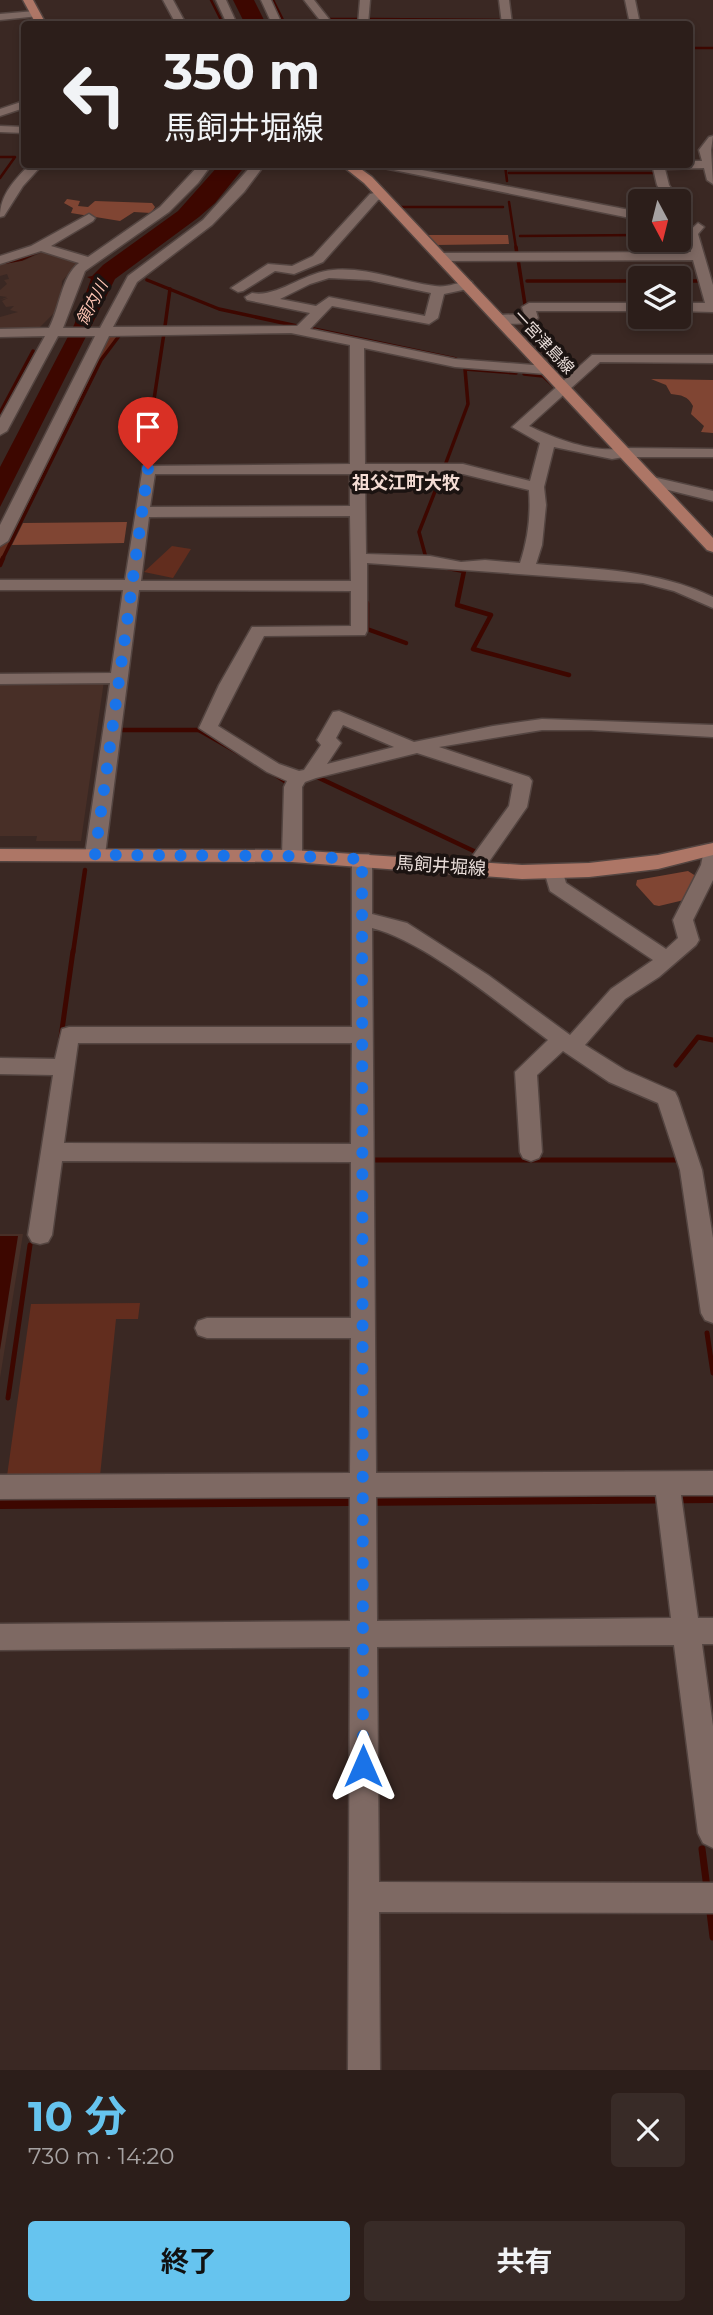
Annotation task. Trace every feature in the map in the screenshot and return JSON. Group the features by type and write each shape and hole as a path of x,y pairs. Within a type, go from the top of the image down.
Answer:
{"main road":[{"path":"28,0 39,21"},
{"name":"一宮津島線","path":"352,168 383,195 713,547"},
{"name":"馬飼井堀線","path":"0,855 292,856 554,871 657,862 713,849"}],"street":[{"path":"168,0 180,21"},
{"path":"221,0 231,21"},
{"path":"266,0 276,21"},
{"path":"309,0 324,21"},
{"path":"363,21 365,0"},
{"path":"504,0 507,21"},
{"path":"512,0 515,21"},
{"path":"630,0 634,21"},
{"path":"0,17 35,14"},
{"path":"0,113 21,105"},
{"path":"0,129 21,130"},
{"path":"713,138 705,150 713,180"},
{"path":"0,213 18,184 33,168"},
{"path":"0,431 63,315 75,275 149,223 182,196 203,168"},
{"path":"0,541 134,277 171,252 225,208 256,168"},
{"path":"391,168 628,214"},
{"path":"659,168 665,189"},
{"path":"0,184 18,184"},
{"path":"505,190 506,199 628,223"},
{"path":"238,288 272,267 294,270 318,259 374,197 383,195"},
{"path":"0,260 18,257 41,247 89,218"},
{"path":"691,228 713,230"},
{"path":"691,236 713,307 691,307"},
{"path":"41,247 90,262"},
{"path":"441,257 698,256"},
{"path":"268,300 291,287 325,274 343,273 438,291 467,285"},
{"path":"300,331 329,301 424,321 431,318 438,291"},
{"path":"252,297 319,311"},
{"path":"499,320 531,318 529,307 628,307"},
{"path":"0,333 105,330 300,331 455,363 546,370"},
{"path":"357,343 359,631 258,631 208,728 273,768 304,776 415,748 520,727 550,725 713,732"},
{"path":"713,359 597,358 519,427 548,441 612,455 713,453"},
{"path":"526,569 534,545 538,505 536,487 548,441"},
{"path":"95,855 148,469 463,469 536,487"},
{"path":"653,482 713,496"},
{"path":"142,512 358,511"},
{"path":"358,558 643,578 680,587 713,603"},
{"path":"0,585 358,586"},
{"path":"0,678 119,678"},
{"path":"292,856 293,786 332,743 326,740 339,716 415,748 523,781 517,807 474,868"},
{"path":"531,1152 526,1072 567,1043 618,995 689,940 683,919 711,865 713,849"},
{"path":"362,859 364,2070"},
{"path":"554,871 557,886 667,959"},
{"path":"362,919 400,928 481,979 567,1043 617,1076 667,1098 691,1170 713,1313"},
{"path":"40,1235 69,1035 362,1035"},
{"path":"0,1066 64,1067"},
{"path":"52,1152 362,1153"},
{"path":"206,1328 362,1328"},
{"path":"0,1487 362,1495 668,1494 713,1483"},
{"path":"668,1494 700,1632 713,1833"},
{"path":"0,1637 700,1632"},
{"path":"363,1897 713,1898"}],"shaded area":[{"path":"67,199 80,201 78,206 88,207 95,201 152,203 155,207 151,213 134,212 120,221 71,213 73,208 64,203"},
{"path":"427,235 508,235 509,244 435,245"},
{"path":"45,251 78,263 62,281 61,301 56,311 37,330 0,330 0,317 18,312 10,310 14,306 6,307 2,301 8,298 0,300 7,297 0,296 0,290 7,284 4,280 9,279 7,274 0,276 0,264 25,260"},
{"path":"107,335 119,335 100,360 0,564 0,548"},
{"path":"651,379 713,380 713,433 701,432 704,426 691,414 693,406 689,400 671,394 666,385"},
{"path":"127,522 124,543 12,545 23,523"},
{"path":"172,546 191,549 173,578 144,572"},
{"path":"0,681 104,681 81,841 36,841 37,836 0,836"},
{"path":"688,871 699,878 684,900 654,905 636,885 637,880"},
{"path":"0,1234 23,1234 0,1378"},
{"path":"140,1303 138,1319 116,1319 100,1476 7,1476 31,1304"}],"water":[{"path":"233,0 254,0 264,21 244,21"},
{"name":"領内川","path":"216,168 244,168 215,203 199,217 115,279 0,507 0,467 74,325 91,279 87,277 92,276 103,265 178,211"},
{"path":"0,1236 18,1236 0,1350"},
{"path":"713,1495 713,1503 0,1509 0,1498"}],"waterway":[{"path":"211,0 222,21"},
{"path":"273,0 284,21"},
{"path":"328,19 358,19"},
{"path":"371,19 502,20"},
{"path":"695,48 713,48"},
{"path":"0,157 15,157 0,178"},
{"path":"505,168 507,181"},
{"path":"509,173 653,173"},
{"path":"509,202 516,248"},
{"path":"401,207 503,207"},
{"path":"520,236 628,235"},
{"path":"516,247 517,255"},
{"path":"6,262 22,259 43,249"},
{"path":"518,259 526,311"},
{"path":"147,280 170,289"},
{"path":"527,281 628,281"},
{"path":"691,281 700,281"},
{"path":"165,326 170,289"},
{"path":"170,289 219,309 297,326"},
{"path":"309,328 456,359"},
{"path":"144,466 164,333"},
{"path":"2,560 101,360 119,336"},
{"path":"0,413 33,351"},
{"path":"444,468 468,404 465,369 516,373"},
{"path":"524,374 543,376 557,389"},
{"path":"426,558 419,532 443,471"},
{"path":"0,565 3,558"},
{"path":"448,568 464,571 457,605 491,615 473,649 569,675"},
{"path":"367,603 367,629 406,643"},
{"path":"199,730 203,723"},
{"path":"117,730 199,730"},
{"path":"199,730 239,753"},
{"path":"274,774 286,782"},
{"path":"317,777 478,853"},
{"path":"73,953 85,870"},
{"path":"61,1037 73,951"},
{"path":"676,1065 698,1037 713,1040"},
{"path":"371,1160 679,1160"},
{"path":"8,1398 30,1245"},
{"path":"707,1333 713,1373"},
{"path":"702,1849 707,1888"},
{"path":"710,1912 713,1937"}],"district":[{"name":"祖父江町大牧","path":"406,483"}],"route":[{"path":"148,469 95,855 362,859 363,1766"}]}
